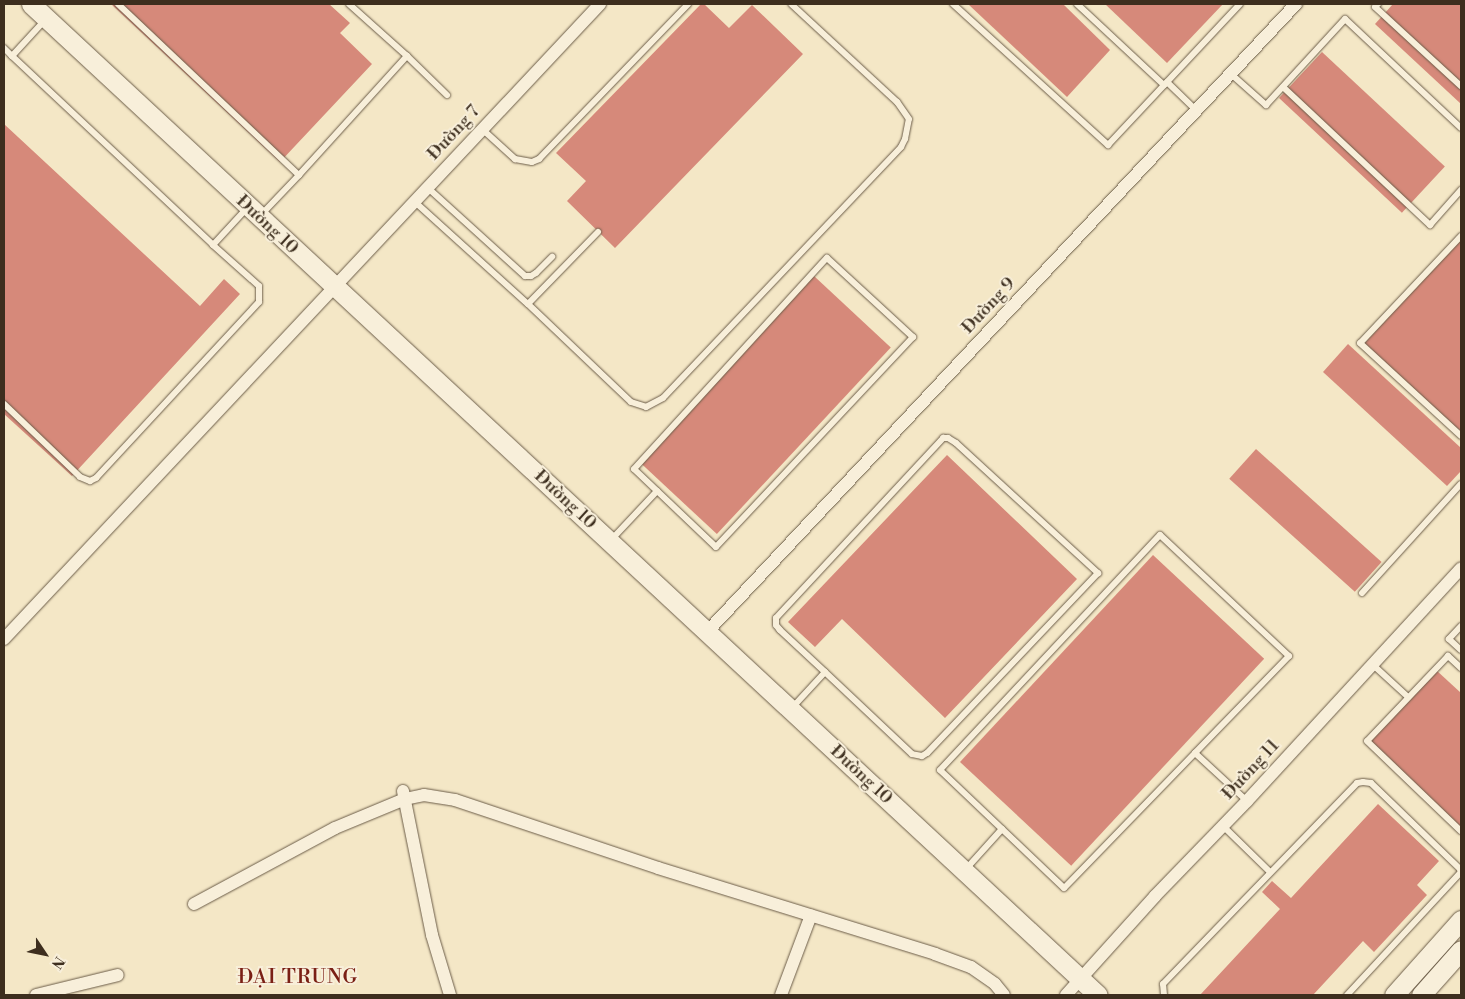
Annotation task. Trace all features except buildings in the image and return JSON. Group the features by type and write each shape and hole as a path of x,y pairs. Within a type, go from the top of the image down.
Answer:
{"street":[{"name":"Đường 10","path":"31,4 1098,995"},
{"name":"Đường 7","path":"4,639 600,4"},
{"name":"Đường 9","path":"708,632 1296,4"},
{"name":"Đường 11","path":"1066,995 1155,896 1223,826 1461,568"},
{"path":"404,795 432,936 450,995"},
{"path":"194,904 334,828 404,795 424,795 455,800 658,868 935,954 971,967 995,984 1004,995"},
{"path":"781,995 811,915"},
{"path":"1394,995 1461,920"},
{"path":"1421,995 1461,950"},
{"path":"36,995 118,975"}],"lane":[{"path":"118,4 298,175"},
{"path":"349,4 447,95"},
{"path":"482,129 515,159 532,162 539,159 688,4"},
{"path":"415,202 528,304 630,402 646,407 654,404 900,147 909,129 909,119 906,112 791,4"},
{"path":"953,4 1108,146 1240,4"},
{"path":"1077,4 1196,110"},
{"path":"1378,4 1375,6 1461,86"},
{"path":"12,56 46,18"},
{"path":"1230,74 1266,105 1345,19 1461,128"},
{"path":"4,48 259,286 259,302 96,478 85,480 4,404"},
{"path":"214,245 298,175 406,56"},
{"path":"1283,87 1430,225 1461,190"},
{"path":"428,188 525,276 531,276 536,273 552,257"},
{"path":"528,304 598,232"},
{"path":"1461,236 1360,343 1461,436"},
{"path":"827,258 913,337 716,547 657,491 634,469 827,258"},
{"path":"944,438 948,438 956,443 1098,573 927,753 922,756 912,754 825,672 780,630 776,625 776,618 944,438"},
{"path":"1362,593 1461,484"},
{"path":"610,541 657,491"},
{"path":"1160,535 1289,656 1195,754 1064,888 940,770 1160,535"},
{"path":"1461,626 1449,639 1461,650"},
{"path":"1461,668 1448,656 1368,741 1461,831"},
{"path":"1372,664 1408,697"},
{"path":"790,710 825,672"},
{"path":"1195,754 1246,801"},
{"path":"1164,995 1163,984 1357,783 1363,782 1370,783 1460,869 1460,875 1347,995"},
{"path":"1223,826 1270,872"},
{"path":"964,871 1002,829"}],"district":[{"name":"ĐẠI TRUNG","path":"298,977"}]}
